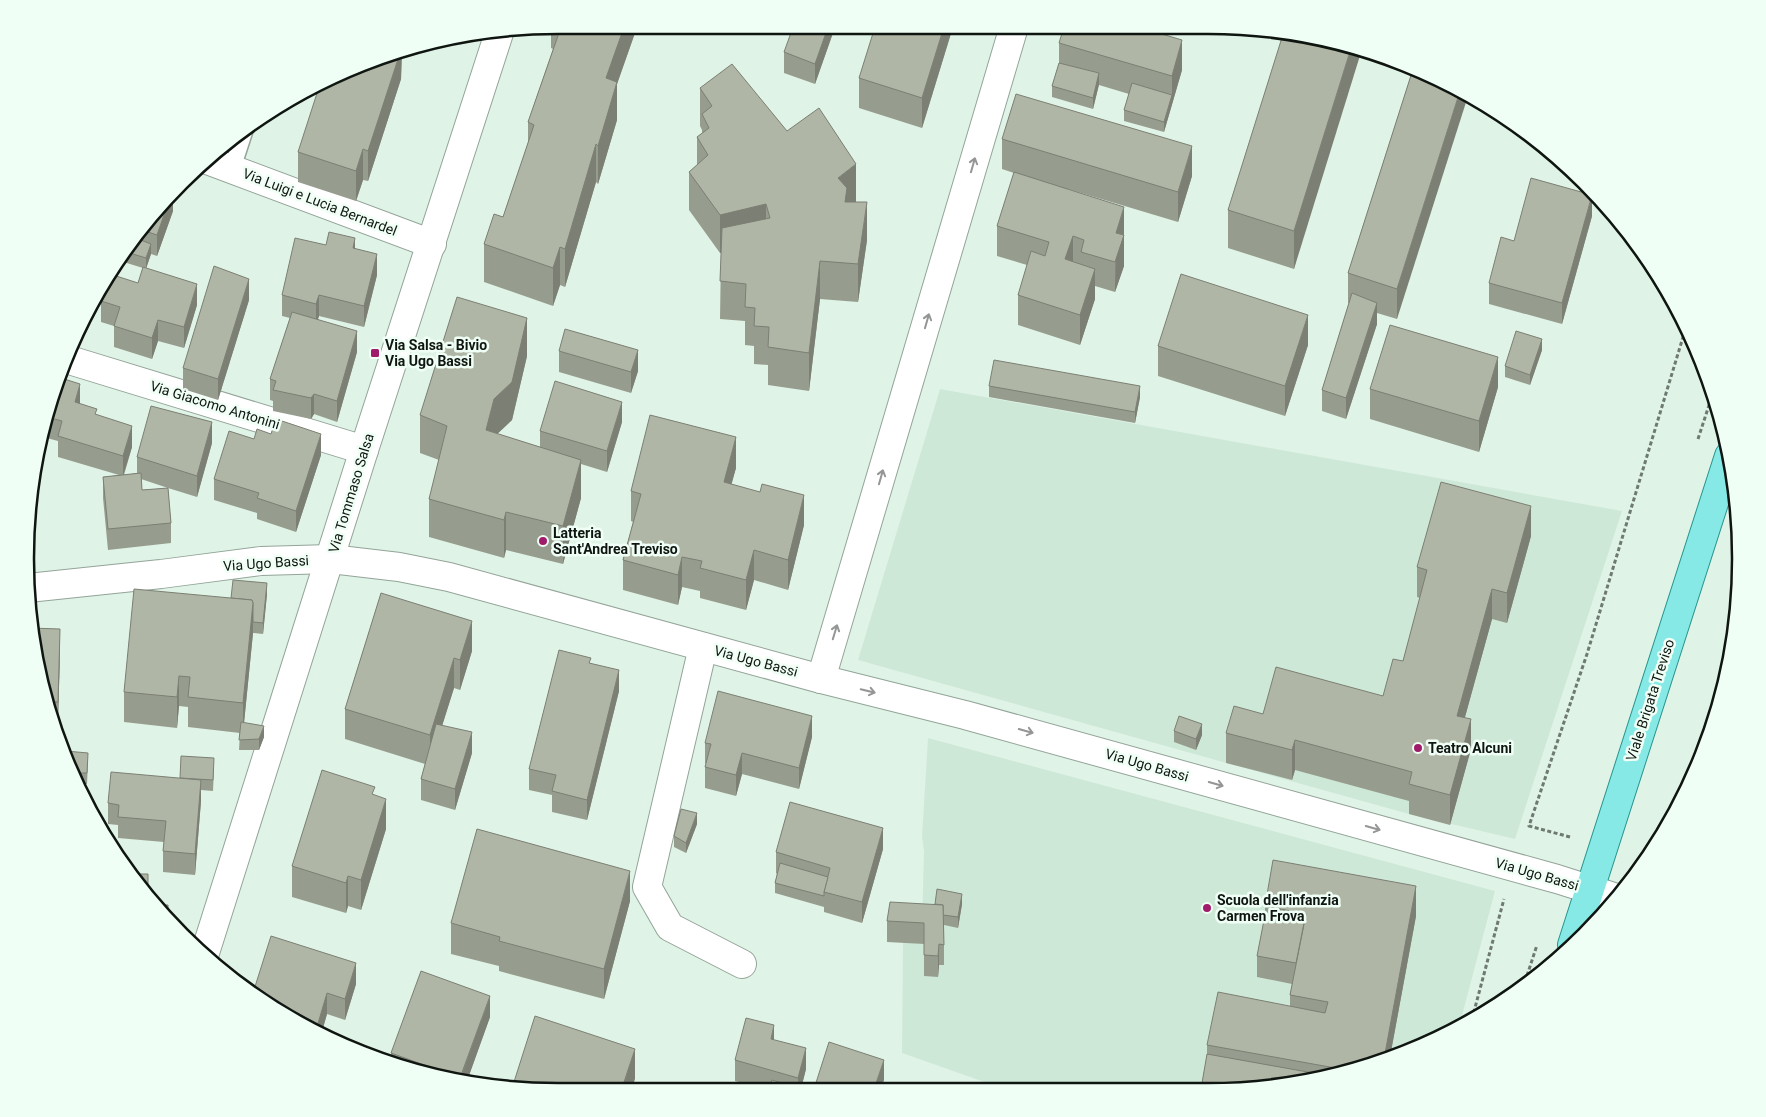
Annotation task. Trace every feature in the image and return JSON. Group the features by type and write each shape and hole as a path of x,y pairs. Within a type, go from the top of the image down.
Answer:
{"main road":[{"name":"Viale Brigata Treviso","path":"1576,933 1724,470"}],"street":[{"path":"821,679 1012,34"},
{"name":"Via Tommaso Salsa","path":"207,947 364,450 432,244 492,38"},
{"name":"Via Luigi e Lucia Bernardel","path":"215,163 432,244"},
{"name":"Via Giacomo Antonini","path":"73,361 364,450"},
{"name":"Via Ugo Bassi","path":"35,587 261,561 331,559 370,563 449,577 821,679 965,714 1609,895"},
{"name":"Via Ugo Bassi","path":"703,647 647,887 670,927 742,964"}],"lane":[{"path":"232,169 241,140"}],"path":[{"path":"1570,837 1529,826 1587,654 1682,336"},
{"path":"1474,1010 1505,894"},
{"path":"1527,975 1539,939"}],"shaded area":[{"path":"940,389 1622,511 1515,839 1409,814 858,660"},
{"name":"Scuola dell'infanzia Carmen Frova","path":"928,738 1495,891 1462,1018 1408,1043 1343,1065 1276,1079 1208,1083 987,1083 902,1053 903,942 924,944 939,965 944,965 922,924 924,851 922,837"}],"building":[{"path":"559,34 622,34 606,78 617,82 598,146 596,144 565,249 560,247 553,268 484,244 494,214 503,217 534,125 528,122"},
{"path":"791,34 826,34 815,64 784,52"},
{"path":"873,34 942,34 922,98 859,78"},
{"path":"1062,34 1162,34 1182,40 1172,76 1059,43"},
{"path":"1282,39 1349,54 1294,231 1228,210"},
{"path":"398,60 368,151 363,149 356,171 298,152 317,93 358,74"},
{"path":"1059,63 1099,73 1093,98 1052,86"},
{"path":"732,64 787,131 819,108 856,164 838,178 847,188 845,202 867,202 858,264 820,261 809,353 768,347 769,327 754,326 755,308 745,307 746,284 720,281 722,228 770,218 766,204 720,215 689,172 708,155 697,137 709,128 702,114 712,106 700,88"},
{"path":"1411,75 1458,98 1397,289 1348,273"},
{"path":"1132,83 1172,95 1164,122 1124,110"},
{"path":"1016,94 1192,146 1178,192 1002,139"},
{"path":"1014,172 1124,207 1116,233 1124,235 1115,262 1081,252 1084,240 1073,236 1065,259 1095,269 1080,315 1018,295 1031,251 1045,256 1049,242 997,226"},
{"path":"1531,178 1584,193 1591,200 1562,303 1489,283 1501,237 1514,241"},
{"path":"165,212 157,235 148,232"},
{"path":"329,232 355,238 353,248 377,254 364,306 319,295 316,304 282,295 295,238 326,245"},
{"path":"141,240 151,244 146,258 132,254"},
{"path":"214,266 249,279 218,379 183,368"},
{"path":"143,267 197,284 184,327 158,320 152,338 114,326 120,307 101,301 104,296 116,276 138,283"},
{"path":"1181,274 1308,315 1285,386 1158,346"},
{"path":"1352,293 1377,303 1346,398 1322,390"},
{"path":"457,297 527,318 512,382 494,399 486,430 581,460 563,526 506,512 504,520 429,499 447,426 420,415"},
{"path":"292,312 357,331 337,401 314,394 311,398 273,390 276,381 270,379"},
{"path":"1390,325 1498,357 1479,421 1370,389"},
{"path":"565,329 638,350 631,372 559,351"},
{"path":"1516,331 1542,339 1530,375 1505,366"},
{"path":"994,360 1140,386 1135,412 989,386"},
{"path":"66,380 80,384 75,402 97,409 95,414 132,426 123,456 58,436 62,421 53,419"},
{"path":"555,381 622,402 607,451 540,431"},
{"path":"151,406 212,422 197,476 137,457"},
{"path":"650,415 736,437 724,482 760,492 762,484 804,495 788,560 754,550 746,580 700,568 702,561 682,557 678,575 623,560 641,494 631,491"},
{"path":"276,419 321,434 296,511 257,498 259,493 214,479 229,431 254,439 257,429 271,434"},
{"path":"141,473 142,490 168,488 171,523 108,529 103,477"},
{"path":"1441,482 1531,506 1507,593 1492,589 1457,716 1471,719 1450,795 1409,784 1412,772 1295,740 1292,750 1226,733 1234,706 1263,714 1276,667 1383,696 1393,659 1403,661 1427,570 1417,567"},
{"path":"233,580 267,583 263,623 253,622 252,600 231,598"},
{"path":"134,589 252,600 243,703 188,697 190,677 179,676 177,697 124,692"},
{"path":"381,593 472,621 460,660 454,658 430,735 345,709"},
{"path":"38,628 60,629 58,702 54,702 52,694"},
{"path":"559,650 591,658 589,663 619,670 587,800 552,791 556,775 529,769"},
{"path":"718,691 812,716 799,768 742,753 736,775 705,767 711,744 705,743"},
{"path":"1179,716 1202,724 1196,739 1174,731"},
{"path":"241,722 264,726 259,739 239,740"},
{"path":"436,724 472,732 455,789 421,779"},
{"path":"71,751 88,753 87,773 80,773"},
{"path":"181,756 214,758 213,780 180,778"},
{"path":"322,770 375,787 372,794 386,799 361,880 348,876 346,883 292,866"},
{"path":"111,772 201,780 195,854 163,851 166,821 118,817 119,805 108,803"},
{"path":"790,802 883,828 862,902 824,892 830,868 776,852"},
{"path":"681,809 697,813 686,843 674,836"},
{"path":"477,829 630,871 604,969 499,941 500,937 451,923"},
{"path":"1273,860 1416,886 1385,1051 1333,1068 1207,1045 1218,992 1325,1013 1328,1002 1290,995 1306,914 1265,906"},
{"path":"780,863 828,877 824,896 775,883"},
{"path":"139,874 148,874 148,885"},
{"path":"937,889 962,894 958,917 943,915 943,905 935,904"},
{"path":"890,902 943,905 944,945 939,944 938,956 924,955 924,923 887,921"},
{"path":"1265,915 1304,923 1296,963 1257,956"},
{"path":"271,936 356,963 345,999 327,993 318,1025 255,986"},
{"path":"421,971 490,996 461,1074 426,1066 391,1053"},
{"path":"535,1016 635,1049 624,1083 514,1081"},
{"path":"746,1018 774,1025 771,1039 806,1048 798,1078 735,1060"},
{"path":"829,1042 884,1060 876,1083 816,1083"},
{"path":"1207,1054 1311,1073 1276,1079 1202,1083"},
{"path":"772,1080 782,1083 771,1083"}],"place":[{"name":"Via Salsa - Bivio Via Ugo Bassi","path":"375,353"},
{"name":"Latteria Sant'Andrea Treviso","path":"543,541"},
{"name":"Teatro Alcuni","path":"1418,748"},
{"name":"Scuola dell'infanzia Carmen Frova","path":"1207,908"}]}
